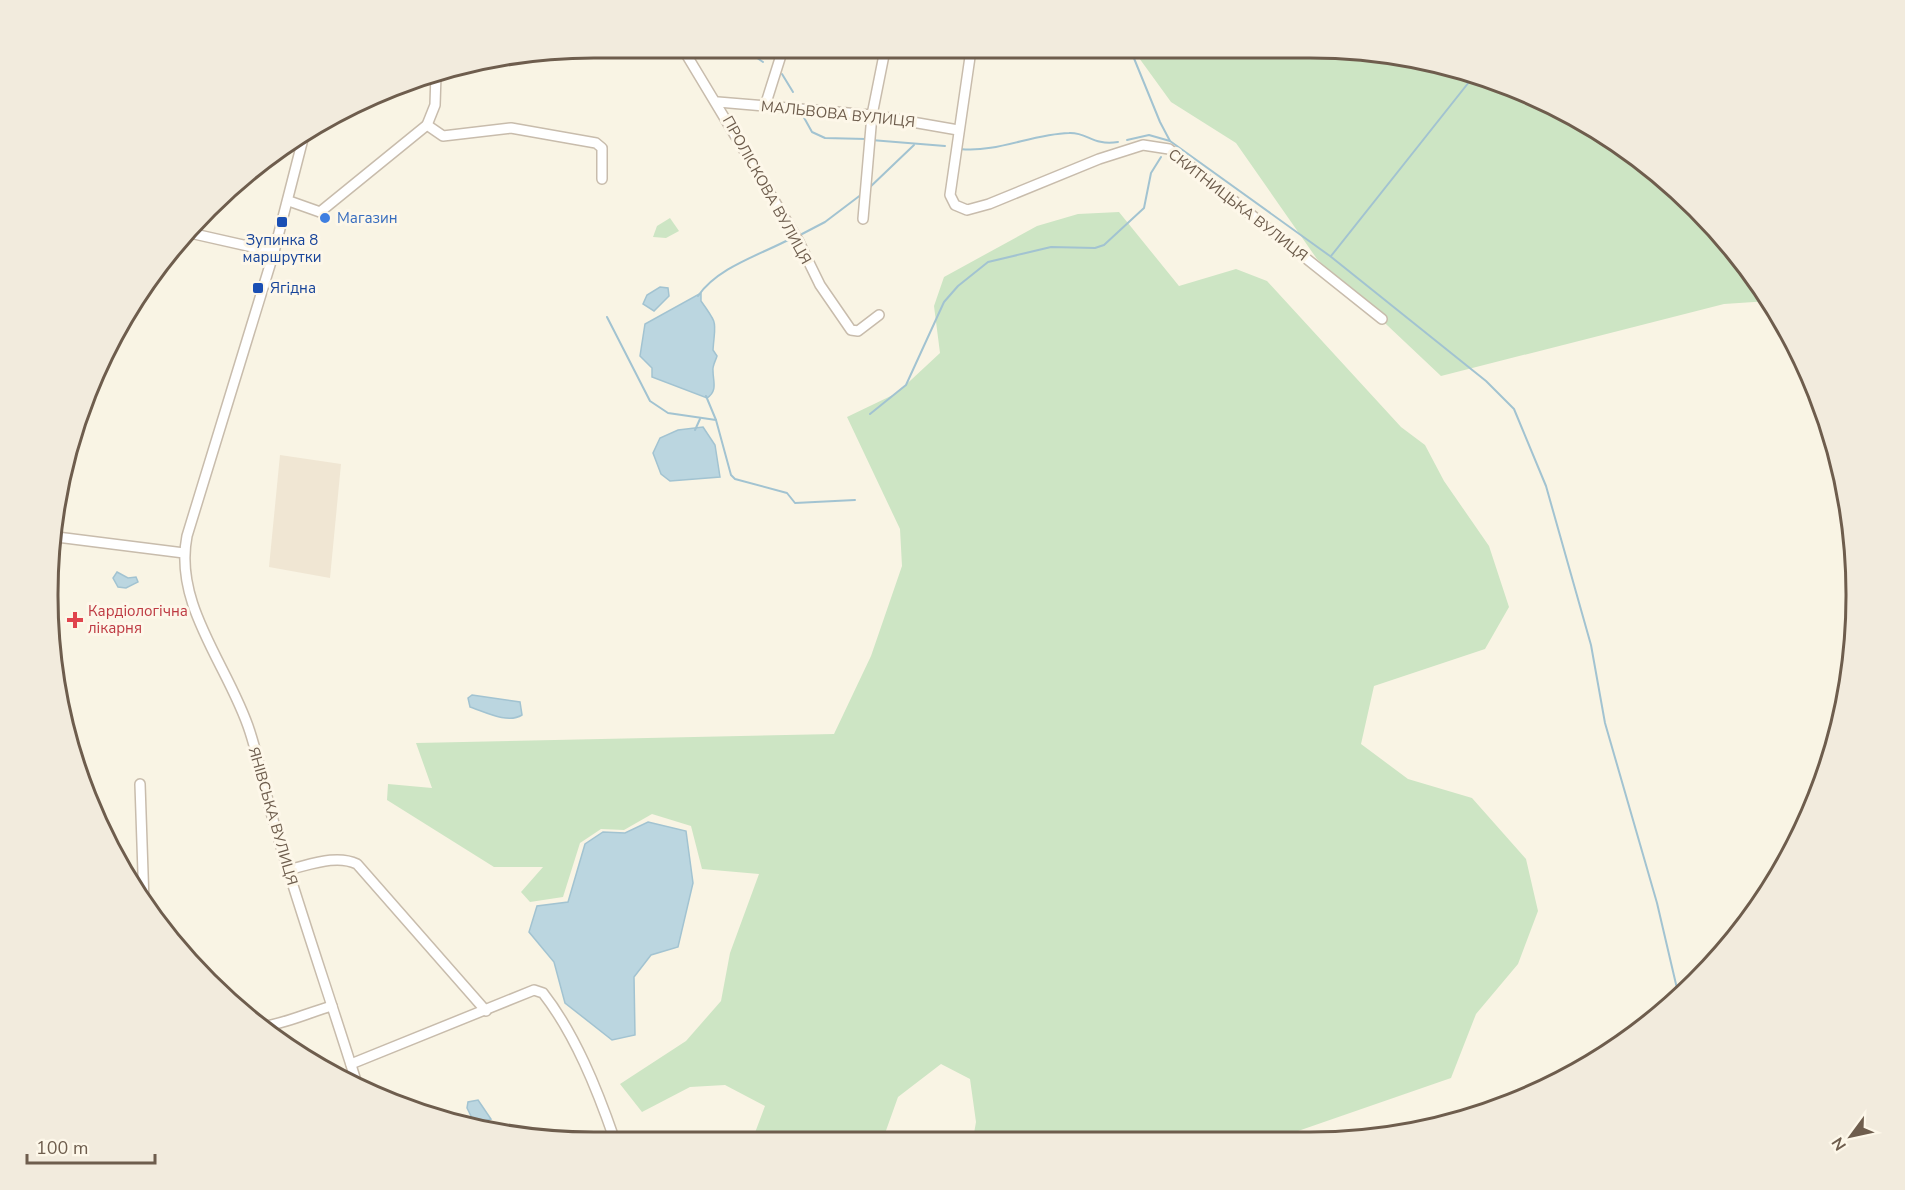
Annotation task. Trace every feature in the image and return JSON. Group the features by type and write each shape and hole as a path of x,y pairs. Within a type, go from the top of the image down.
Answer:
{"street":[{"name":"ПРОЛІСКОВА ВУЛИЦЯ","path":"689,58 718,102 798,240 819,285 851,330 858,331 879,315"},
{"path":"765,106 780,58"},
{"path":"863,219 872,115 883,58"},
{"path":"958,130 970,58"},
{"path":"289,201 320,212 427,125 435,105 436,83"},
{"name":"МАЛЬВОВА ВУЛИЦЯ","path":"718,102 872,115 958,130"},
{"path":"427,125 443,136 511,128 596,143 602,148 602,179"},
{"name":"СКИТНИЦЬКА ВУЛИЦЯ","path":"958,130 950,195 955,206 967,210 989,204 1099,159 1143,145 1162,147 1169,149 1382,319"},
{"path":"62,538 184,553 289,201 301,146"},
{"path":"198,235 274,252"},
{"name":"ЯНІВСЬКА ВУЛИЦЯ","path":"184,553 186,581 193,604 250,731 266,798 354,1074"},
{"path":"140,784 143,884"},
{"path":"288,870 338,859 357,864 486,1011"},
{"path":"351,1064 534,990 543,993 570,1037 613,1132"},
{"path":"274,1025 282,1024 301,1014 332,1006"}],"shaded area":[{"path":"280,455 341,464 330,578 269,567"}],"green space":[{"path":"1139,58 1345,60 1415,69 1482,87 1515,99 1578,130 1637,169 1664,192 1713,241 1736,268 1759,302 1724,304 1441,376 1317,259 1236,143 1171,102"},
{"path":"1119,212 1179,286 1236,269 1267,281 1401,427 1425,445 1444,481 1489,546 1509,607 1485,649 1374,686 1361,744 1408,779 1472,798 1526,859 1538,911 1518,964 1476,1014 1451,1078 1295,1132 974,1132 976,1122 970,1079 941,1064 898,1097 886,1132 755,1132 765,1106 725,1085 690,1087 642,1112 620,1084 686,1041 721,1001 730,953 759,874 702,869 691,826 652,814 624,830 601,829 580,843 563,897 530,902 521,892 543,867 494,867 387,800 388,784 432,788 416,743 834,734 871,656 902,566 900,529 847,417 897,393 940,353 934,306 944,277 1037,226 1078,214"},
{"path":"670,218 679,231 666,238 653,237 657,226"}],"water":[{"path":"660,287 668,288 669,296 654,311 643,304 647,295"},
{"path":"701,293 701,301 713,320 715,328 713,350 717,356 713,369 714,389 707,398 652,377 652,368 640,356 645,324"},
{"path":"703,427 715,445 720,477 670,481 661,474 653,453 660,438 678,430"},
{"path":"117,572 128,578 136,577 138,582 126,588 118,587 113,578"},
{"path":"472,695 520,702 522,715 503,718 470,707 468,698"},
{"path":"648,822 686,831 693,883 678,947 651,955 634,977 635,1035 612,1040 565,1003 554,962 529,932 537,906 568,902 585,844 603,832 625,833"},
{"path":"478,1100 491,1119 471,1117 467,1108 468,1102"}],"waterway":[{"path":"757,58 763,62"},
{"path":"1134,58 1170,141 1330,256 1486,381 1514,409 1546,486 1591,645 1605,723 1657,903 1676,986"},
{"path":"782,74 793,92"},
{"path":"1331,256 1468,83"},
{"path":"802,114 812,132 825,138 866,139"},
{"path":"960,149 974,150 1042,136 1069,133 1096,141 1118,142"},
{"path":"1127,140 1149,135 1170,141"},
{"path":"871,140 945,146"},
{"path":"868,189 914,145"},
{"path":"870,414 906,385 944,302 958,286 988,262 1051,247 1095,248 1104,245 1144,208 1151,173 1161,157"},
{"path":"802,234 825,222 862,194"},
{"path":"698,296 706,286 728,269 790,239"},
{"path":"607,317 650,401 668,413 716,420"},
{"path":"706,396 716,420 731,475 735,479 787,493 795,503 855,500"},
{"path":"695,430 700,419"}],"place":[{"name":"Магазин","path":"325,218"},
{"name":"Зупинка 8 маршрутки","path":"282,222"},
{"name":"Ягідна","path":"258,288"},
{"name":"Кардіологічна лікарня","path":"75,620"}]}
